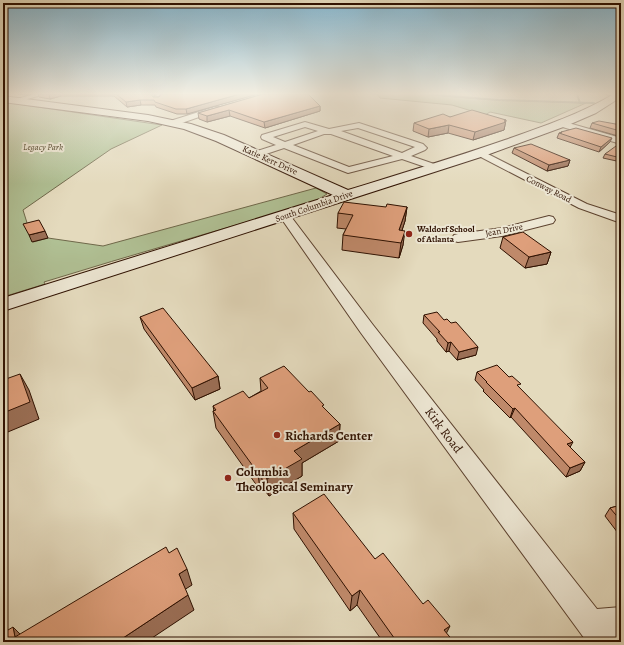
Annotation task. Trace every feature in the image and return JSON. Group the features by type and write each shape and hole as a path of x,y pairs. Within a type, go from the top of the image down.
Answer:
{"main road":[{"name":"Katie Kerr Drive","path":"177,124 206,132 346,195"},
{"name":"South Columbia Drive","path":"3,305 480,153 562,124"}],"street":[{"path":"257,154 284,145 330,131 359,125 422,147 402,156 354,170 348,170 284,145 265,137 305,124"},
{"path":"305,124 330,131 434,167"},
{"path":"562,124 621,141"},
{"name":"Conway Road","path":"480,153 583,206 621,219"},
{"name":"Kirk Road","path":"285,216 372,335 598,633"},
{"name":"Jean Drive","path":"458,238 502,232 549,220"},
{"path":"598,633 621,621"}],"green space":[{"name":"Legacy Park","path":"3,124 162,125 111,149 23,210 33,242 48,238 103,246 316,188 327,194 314,202 44,282 45,284 3,297"}],"building":[{"path":"417,124 499,124 475,132 449,125 429,129"},
{"path":"596,124 621,125 620,131"},
{"path":"576,128 612,138 601,147 559,133"},
{"path":"531,144 570,160 549,165 514,148"},
{"path":"616,146 621,147 621,158 605,154"},
{"path":"344,202 386,207 387,204 407,207 399,230 405,231 401,243 343,235 353,215 338,213"},
{"path":"39,220 45,231 29,235 23,224"},
{"path":"523,232 551,252 529,257 503,237"},
{"path":"163,308 218,376 192,388 140,317"},
{"path":"437,312 444,320 447,319 451,323 456,322 478,347 459,352 451,342 448,343 424,315"},
{"path":"497,365 509,377 512,376 521,384 517,385 573,442 567,444 585,462 570,468 515,408 513,409 477,372"},
{"name":"Richards Center","path":"284,366 309,392 311,391 324,405 322,406 340,424 294,451 302,459 267,479 261,471 258,473 213,411 216,410 213,406 243,391 249,398 268,388 260,378"},
{"path":"20,374 30,402 3,413 3,380"},
{"path":"324,494 375,559 383,553 423,604 428,600 450,626 444,630 454,642 397,642 360,590 352,596 293,513"},
{"path":"621,505 621,521 610,508"},
{"path":"166,547 169,553 177,548 187,569 179,574 188,595 117,642 3,642 3,633 13,627 15,637"}],"place":[{"name":"Waldorf School of Atlanta","path":"409,234"},
{"name":"Richards Center","path":"277,435"},
{"name":"Columbia Theological Seminary","path":"228,478"}]}
